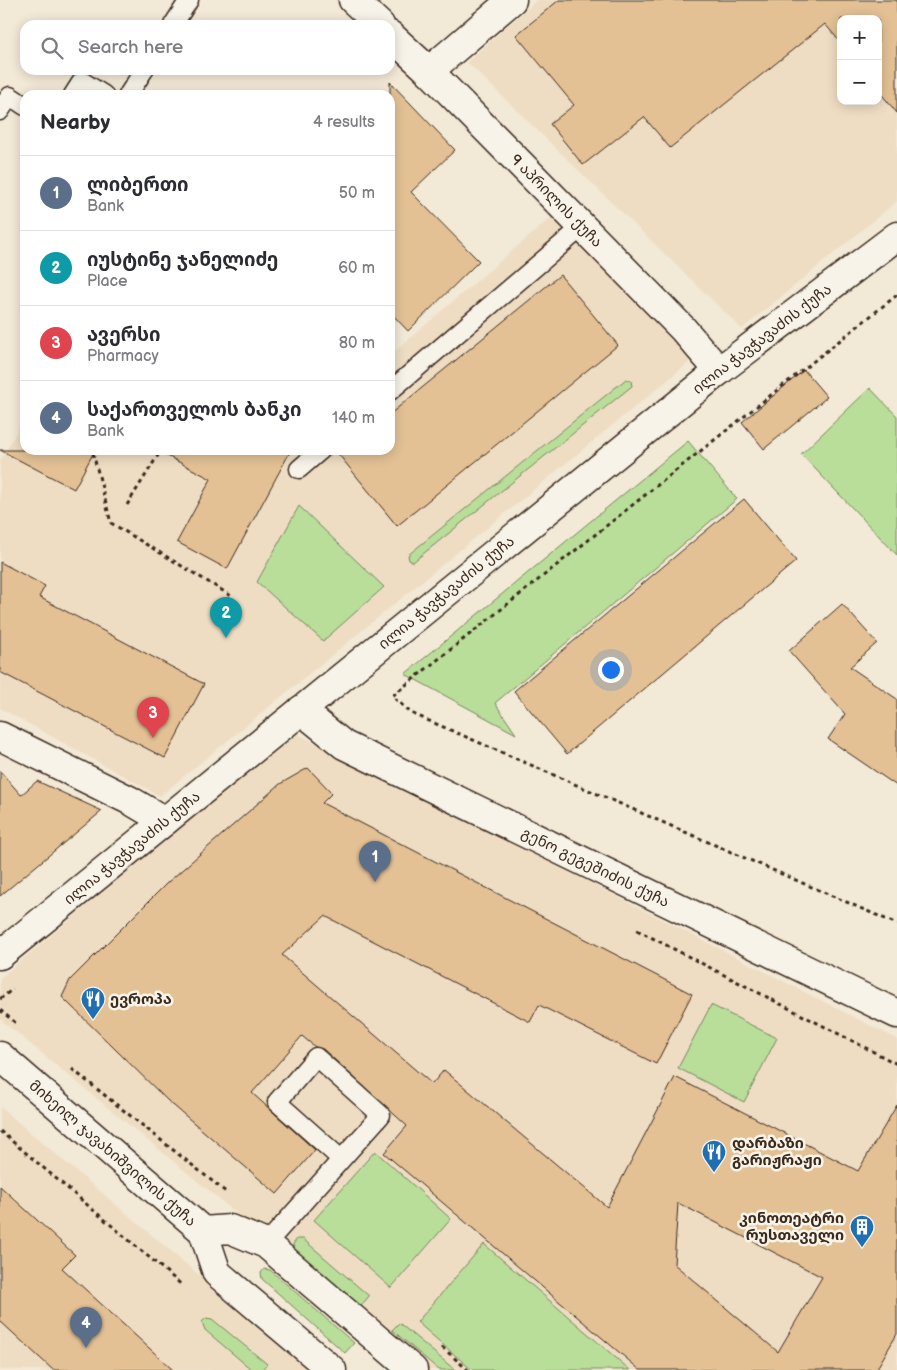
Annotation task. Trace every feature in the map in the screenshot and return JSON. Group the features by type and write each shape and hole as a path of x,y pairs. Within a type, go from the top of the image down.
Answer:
{"street":[{"path":"353,0 375,20"},
{"path":"429,71 512,0"},
{"name":"9 აპრილის ქუჩა","path":"395,40 429,71 683,329 719,371"},
{"name":"ილია ჭავჭავაძის ქუჩა","path":"0,955 719,371 897,236"},
{"name":"გენო გეგეშიძის ქუჩა","path":"301,710 344,745 897,1014"},
{"path":"0,736 131,801 165,821"},
{"name":"მიხეილ ჯავახიშვილის ქუჩა","path":"0,1056 203,1231 217,1273 332,1370"},
{"name":"მიხეილ ჯავახიშვილის ქუჩა","path":"203,1231 230,1229 266,1244 413,1370"}],"lane":[{"path":"176,20 189,0"},
{"path":"131,90 141,75"},
{"path":"76,90 82,81 96,90"},
{"path":"0,111 10,96 20,103"},
{"path":"395,387 582,228"},
{"path":"299,469 315,455"},
{"path":"266,1244 381,1115 316,1057 277,1102 341,1159"}],"path":[{"path":"897,295 392,696 411,713 897,924"},
{"path":"93,455 111,523 233,597"},
{"path":"127,505 158,455"},
{"path":"634,928 897,1064"},
{"path":"0,999 15,987"},
{"path":"0,1010 23,1029"},
{"path":"69,1066 230,1196"},
{"path":"0,1130 188,1291"},
{"path":"440,1346 468,1370"}],"shaded area":[{"path":"537,0 897,0 897,201 742,329 467,62"},
{"path":"553,216 692,360 160,796 0,708 0,461 20,426 20,455 395,455 395,351"},
{"path":"294,732 897,1039 897,1370 427,1370 0,1019 0,978"},
{"path":"0,1107 312,1370 0,1370"}],"green space":[{"path":"626,379 631,381 632,386 413,562 409,560 408,555"},
{"path":"870,388 897,416 897,555 801,454"},
{"path":"688,441 737,499 495,703 516,734 405,674"},
{"path":"299,506 384,587 323,641 257,582"},
{"path":"711,1005 777,1038 744,1102 678,1068"},
{"path":"375,1151 451,1219 391,1288 314,1220"},
{"path":"297,1239 303,1239 369,1296 361,1306 294,1249 293,1244"},
{"path":"484,1244 630,1370 472,1370 417,1322"},
{"path":"264,1269 270,1270 354,1343 345,1353 262,1279 261,1273"},
{"path":"206,1318 212,1319 267,1364 261,1370 252,1370 205,1330 202,1322"},
{"path":"399,1323 455,1370 439,1370 392,1330"}],"building":[{"path":"559,0 897,0 897,113 882,95 882,15 837,15 837,38 825,24 670,148 644,117 583,165 550,124 574,105 516,35"},
{"path":"390,82 455,150 411,192 479,261 408,331 395,317 395,90 390,90"},
{"path":"560,275 618,345 397,526 339,455 395,455 395,410"},
{"path":"804,370 827,397 764,449 742,422"},
{"path":"0,450 20,450 20,455 92,455 74,489"},
{"path":"165,455 288,455 227,569 177,542 211,479"},
{"path":"744,499 796,561 567,754 514,691"},
{"path":"0,562 45,586 39,597 204,684 165,758 0,672"},
{"path":"842,604 877,643 850,667 897,699 897,786 828,739 845,714 789,651"},
{"path":"308,768 332,793 322,803 692,994 656,1064 539,1005 530,1022 325,916 282,955 432,1084 444,1070 607,1207 675,1077 858,1171 897,1105 897,1334 876,1370 640,1370 384,1153 407,1126 323,1049 315,1047 302,1036 252,1093 315,1150 277,1194 167,1100 62,997 70,980 167,883 280,784","holes":["678,1203 822,1277 778,1352 674,1264"]},
{"path":"0,771 21,795 37,781 102,811 0,896"},
{"path":"0,1186 75,1255 62,1268 173,1370 53,1370 0,1321"}],"place":[{"name":"იუსტინე ჯანელიძე","path":"226,638"},
{"name":"ავერსი","path":"153,738"},
{"name":"ლიბერთი","path":"375,882"},
{"name":"ევროპა","path":"93,1020"},
{"name":"დარბაზი გარიჟრაჟი","path":"714,1173"},
{"name":"კინოთეატრი რუსთაველი","path":"862,1248"},
{"name":"საქართველოს ბანკი","path":"86,1348"}]}
